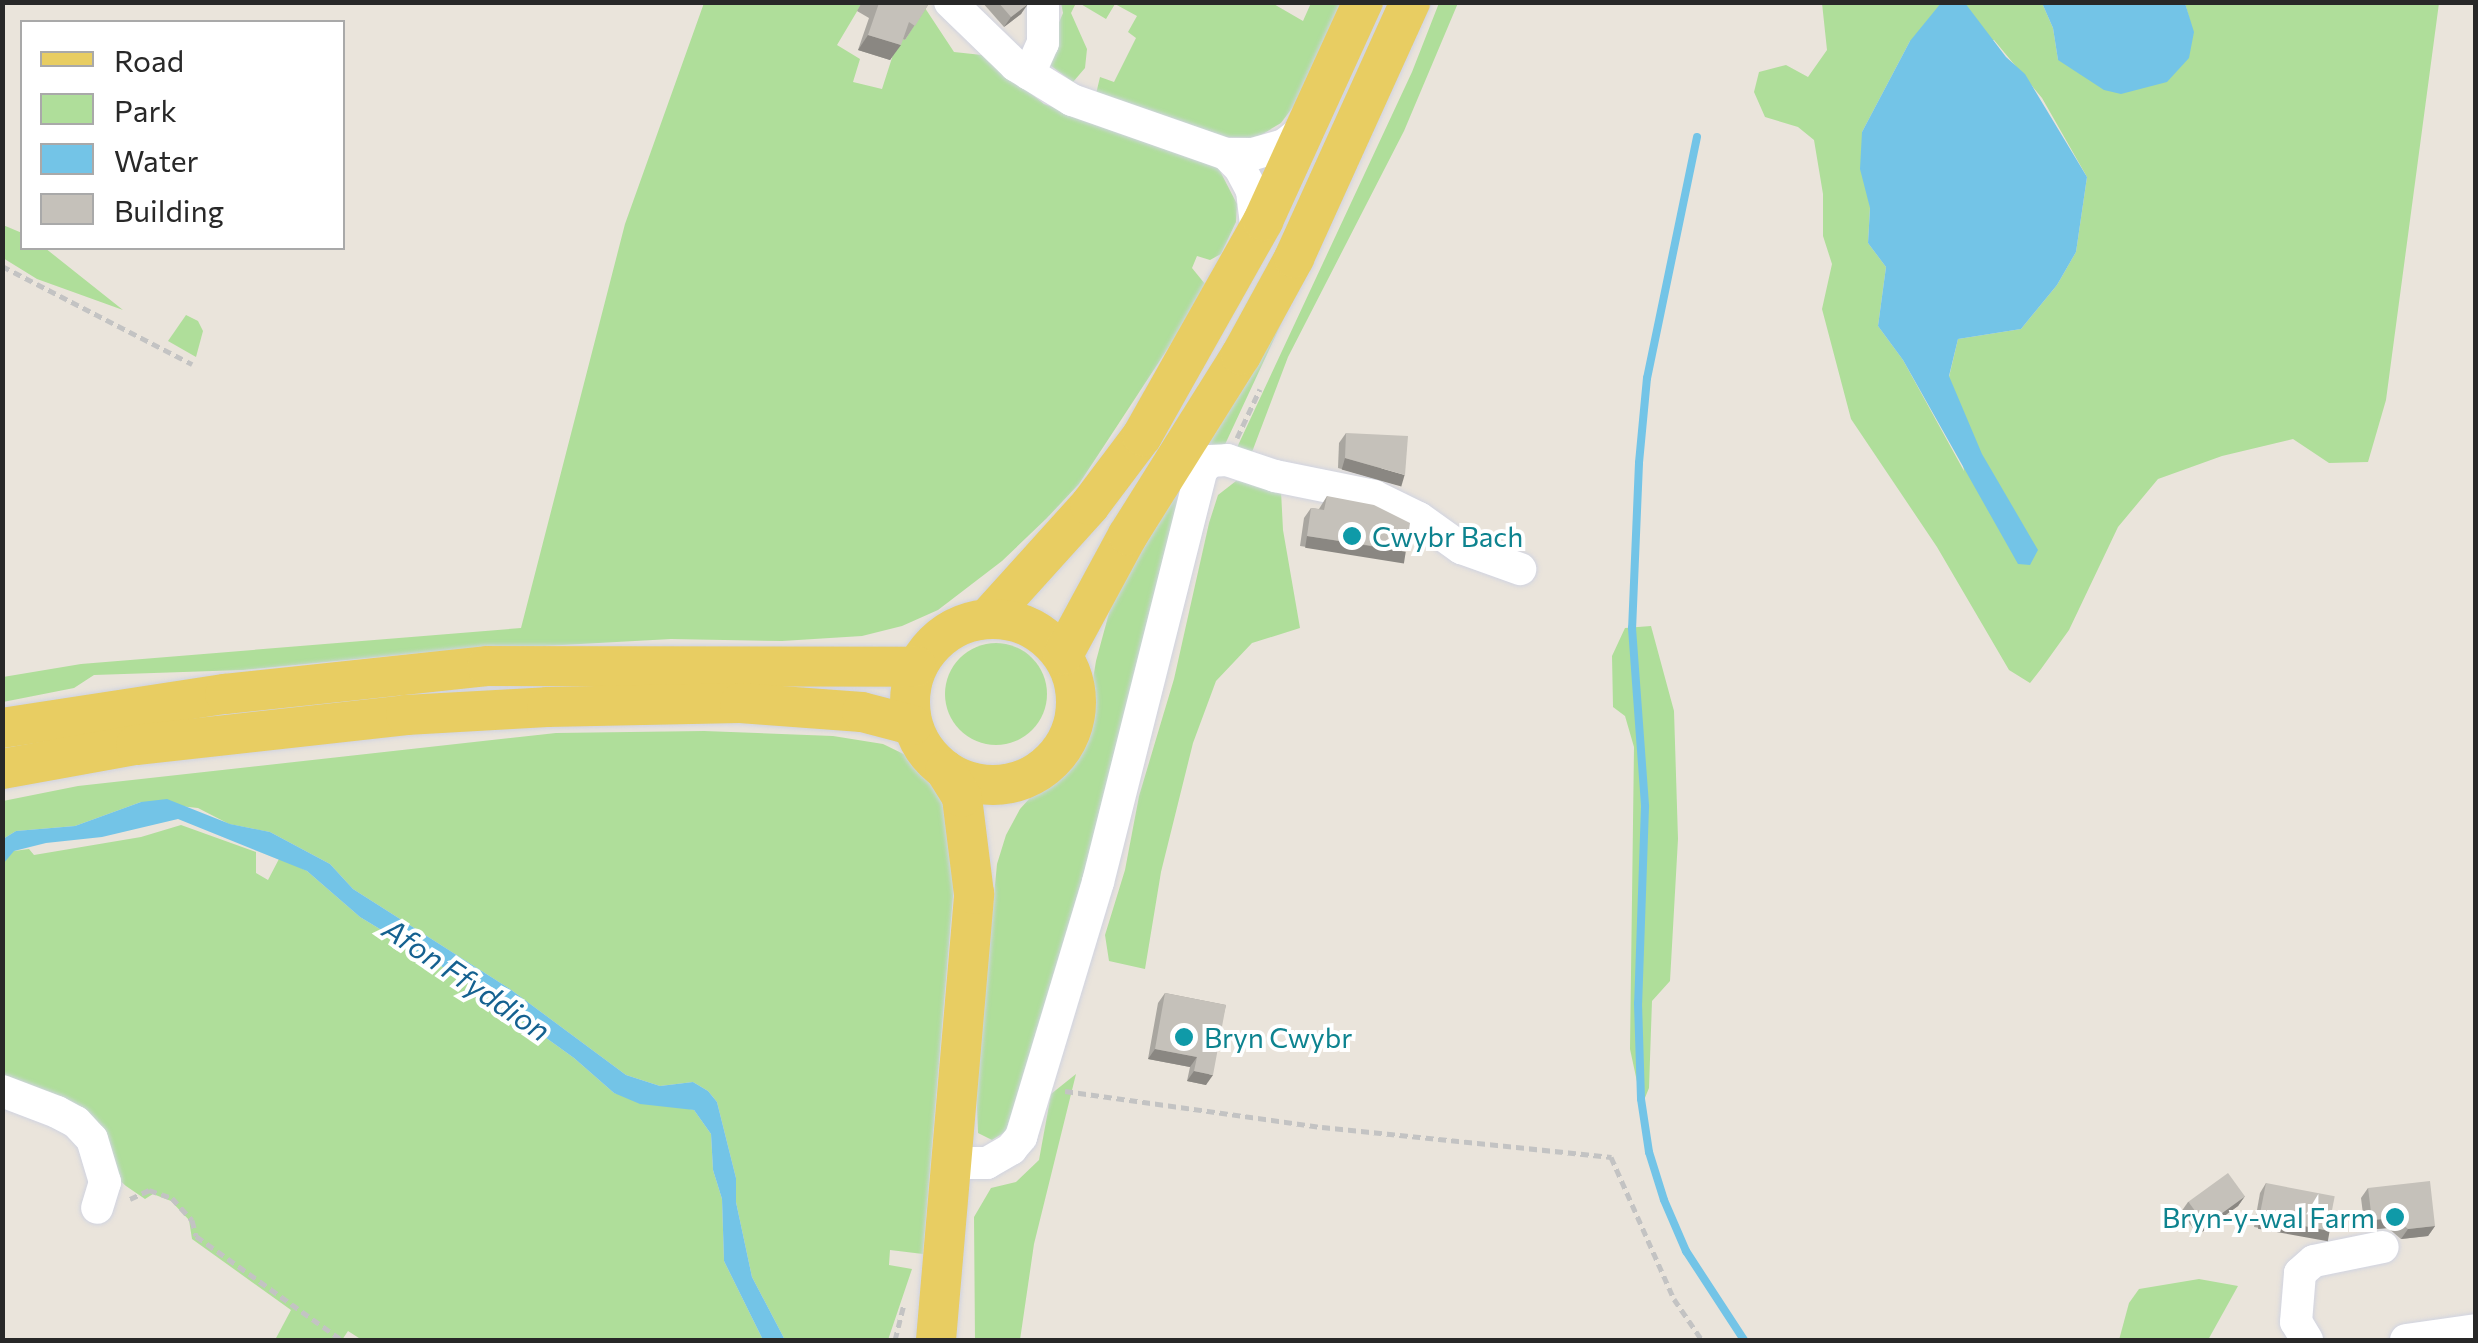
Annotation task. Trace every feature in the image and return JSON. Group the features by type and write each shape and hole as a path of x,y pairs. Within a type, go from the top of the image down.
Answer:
{"main road":[{"path":"988,618 1090,505 1142,436 1257,233 1312,123 1363,2"},
{"path":"1063,655 1128,535 1240,354 1294,258 1410,2"},
{"path":"944,770 976,784 1005,784 1046,766 1063,747 1074,720 1074,682 1063,655 1043,634 1017,621 988,618 950,629 932,643 916,667 909,696 912,725 924,749 962,796 974,894"},
{"path":"2,728 224,694 487,666 916,667"},
{"path":"2,769 136,745 406,715 547,707 740,703 862,712 912,725"},
{"path":"936,1340 974,894 1005,784"}],"street":[{"path":"950,2 1029,74 1072,100 1226,154 1253,154 1284,145 1312,123"},
{"path":"1029,74 1043,42 1044,2"},
{"path":"1226,154 1240,168 1252,191 1257,233"},
{"path":"952,1163 987,1163 1011,1149 1021,1137 1098,882 1201,471 1210,461 1227,460 1275,476 1374,496 1419,518 1461,548 1520,569"},
{"path":"2,1092 76,1122 92,1139 109,1197"},
{"path":"2307,1340 2296,1322 2300,1273 2324,1258 2383,1248"},
{"path":"2406,1340 2476,1330"}],"path":[{"path":"2,266 192,364"},
{"path":"1035,1086 1322,1127 1611,1156 1674,1299 1702,1340"},
{"path":"109,1197 150,1190 164,1192 192,1220 196,1236 342,1340"}],"green space":[{"path":"704,3 862,3 837,45 860,59 853,82 882,89 899,36 905,40 925,8 954,52 982,55 1044,104 1205,159 1219,169 1237,204 1236,222 1221,254 1210,260 1197,256 1192,268 1205,284 1180,330 1079,484 1047,518 1002,561 938,610 902,626 862,636 782,641 671,639 420,653 243,670 94,675 74,688 3,702 3,677 81,664 521,628 625,224"},
{"path":"1061,3 1076,3 1071,13 1087,49 1085,68 1073,82 1043,60 1063,13"},
{"path":"1079,3 1272,3 1303,21 1311,3 1344,3 1305,91 1281,123 1256,138 1222,137 1096,94 1100,77 1114,82 1136,38 1128,32 1137,16 1115,4 1106,19"},
{"path":"1439,3 1458,3 1404,131 1288,357 1252,452 1234,454 1412,72"},
{"path":"1822,3 2042,3 2053,28 2058,60 2193,32 2185,3 2439,3 2386,400 2368,462 2329,463 2293,439 2222,456 2158,479 2118,527 2069,630 2041,669 2030,683 2009,670 1937,547 1851,419 1822,309 1832,264 1823,236 1823,194 1814,140 1798,127 1765,117 1754,92 1759,72 1786,65 1808,77 1827,50","holes":["1994,40 2042,98 2087,177 2076,252 2057,285 2021,329 1958,339 1949,377 1964,471 1903,360 1878,326 1886,267 1868,243 1870,207 1862,132 1910,41"]},
{"path":"3,225 20,232 20,250 48,250 123,310 37,279 3,258"},
{"path":"1289,307 1221,453 1125,732 1017,1103 1005,1132 992,1140 978,1133 976,1084 997,864 1006,835 1020,809 1083,739 1096,661 1116,587"},
{"path":"186,315 198,321 203,331 196,357 168,341"},
{"path":"1236,481 1266,483 1281,491 1283,530 1300,628 1252,643 1216,681 1193,743 1161,872 1145,969 1109,961 1105,935 1125,870 1139,796 1174,679 1209,523 1218,495"},
{"path":"1651,626 1674,711 1678,839 1670,981 1652,1001 1649,1088 1642,1105 1630,1049 1634,747 1625,716 1613,707 1612,656 1625,628"},
{"path":"996,643 1015,647 1032,658 1043,675 1047,694 1043,713 1032,730 1015,741 996,745 977,741 960,730 949,713 945,694 949,675 960,658 977,647"},
{"path":"704,731 833,736 883,744 922,763 940,788 948,813 955,873 923,1254 890,1250 889,1265 912,1269 888,1340 785,1340 752,1277 736,1202 736,1178 717,1102 708,1091 693,1082 660,1086 626,1075 510,989 353,889 330,864 270,832 229,824 198,808 141,802 75,826 16,831 3,839 3,801 78,786 556,733"},
{"path":"181,825 256,852 256,873 268,880 280,857 307,871 360,917 474,986 574,1058 614,1093 694,1110 711,1134 713,1170 722,1199 724,1261 763,1340 362,1340 348,1331 342,1340 275,1340 291,1310 192,1239 189,1220 171,1201 153,1194 145,1199 126,1186 3,1075 2,844 14,851 29,849 34,855 141,837"},
{"path":"1076,1074 1034,1244 1020,1340 975,1340 974,1217 991,1188 1016,1182 1039,1160 1051,1094"},
{"path":"2199,1279 2238,1286 2208,1340 2119,1340 2129,1303 2139,1289"}],"water":[{"path":"1941,3 1965,3 2006,57 2025,74 2087,177 2076,252 2057,285 2021,329 1958,339 1949,376 1982,454 2038,550 2030,565 2018,564 1903,360 1878,326 1886,267 1868,243 1870,208 1860,169 1862,132 1910,41"},
{"path":"2042,3 2185,3 2194,32 2189,58 2167,82 2121,94 2104,90 2058,60 2053,28"},
{"name":"Afon Ffyddion","path":"167,799 230,824 270,832 330,864 353,889 510,989 626,1075 660,1086 693,1082 708,1091 717,1102 736,1178 736,1202 752,1277 785,1340 763,1340 724,1261 722,1199 713,1170 711,1134 694,1110 640,1104 614,1093 574,1058 474,986 360,917 307,871 178,819 102,837 14,851 3,864 3,839 16,831 75,826 141,802"}],"building":[{"path":"878,2 930,2 915,26 909,22 901,45 868,35"},
{"path":"998,2 1027,2 1028,4 1011,17"},
{"path":"1346,433 1408,436 1405,475 1345,458"},
{"name":"Cwybr Bach","path":"1327,496 1374,505 1410,523 1406,551 1307,536 1311,508 1324,510"},
{"name":"Bryn Cwybr","path":"1165,993 1226,1005 1213,1075 1194,1071 1197,1057 1155,1049"},
{"path":"2228,1173 2245,1196 2205,1225 2188,1202"},
{"path":"2430,1181 2435,1226 2408,1229 2395,1218 2372,1220 2368,1188"},
{"path":"2266,1183 2335,1196 2328,1231 2259,1217"}],"waterway":[{"path":"1697,137 1647,378 1639,463 1632,628 1645,807 1638,1003 1641,1099 1649,1152 1664,1200 1686,1251 1744,1340"}],"place":[{"name":"Cwybr Bach","path":"1352,536"},
{"name":"Bryn Cwybr","path":"1184,1037"},
{"name":"Bryn-y-wal Farm","path":"2395,1217"}]}
